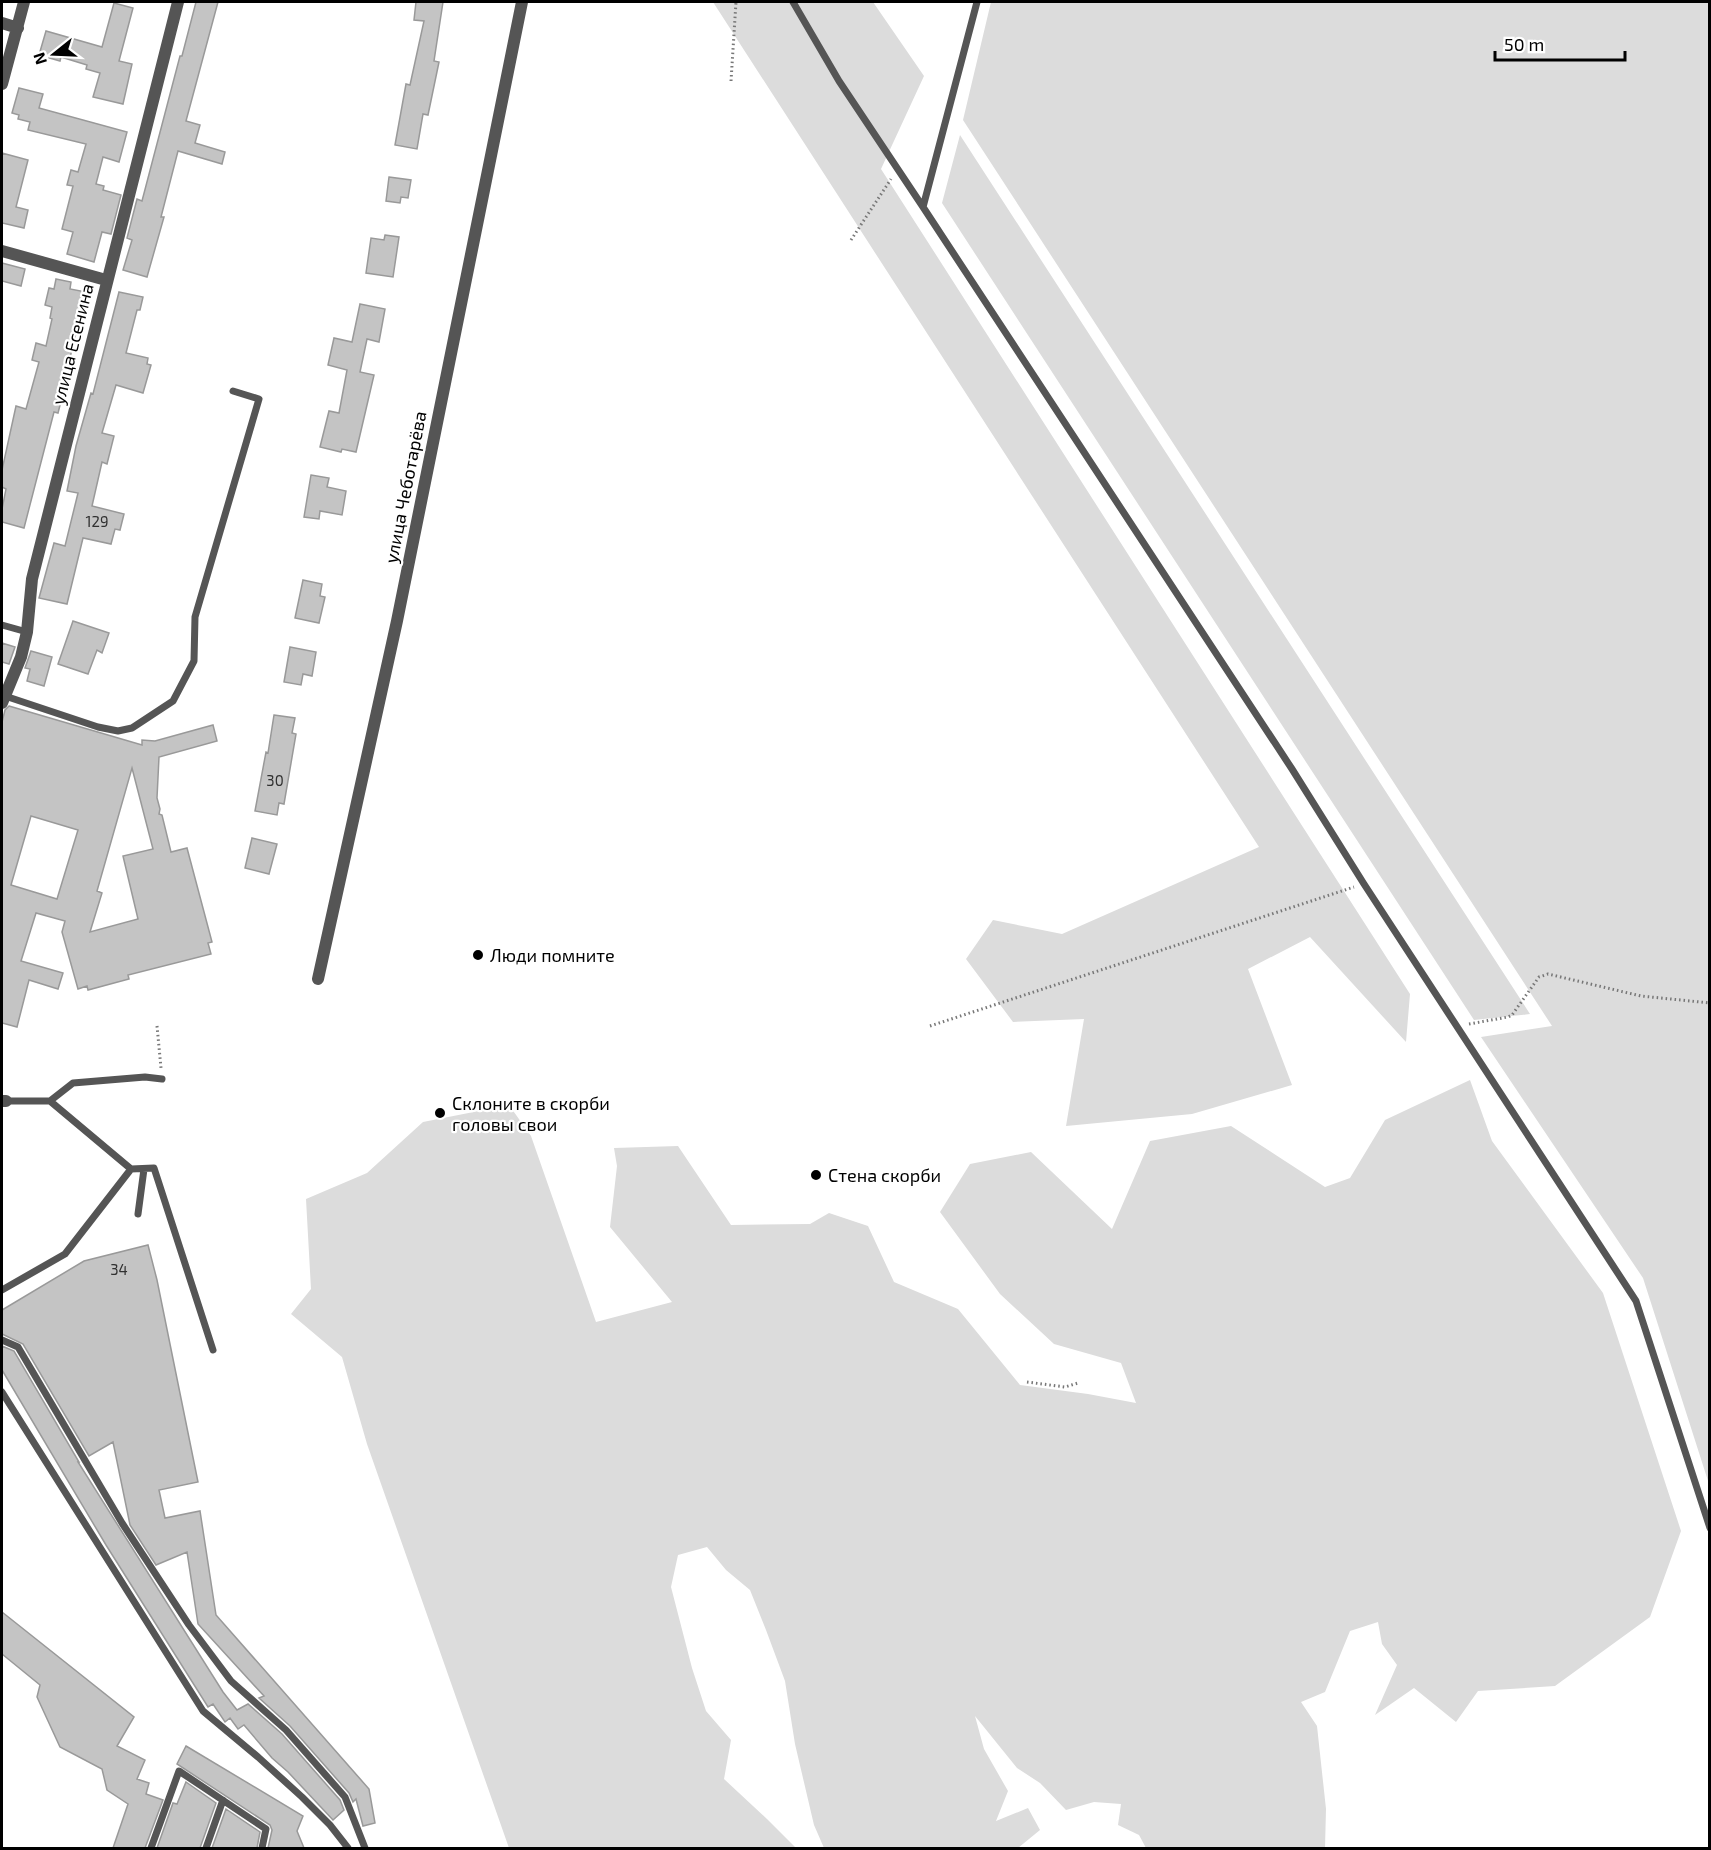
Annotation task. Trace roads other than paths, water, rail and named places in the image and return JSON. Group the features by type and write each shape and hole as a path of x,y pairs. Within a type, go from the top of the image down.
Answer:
{"street":[{"path":"2,84 24,2"},
{"name":"улица Есенина","path":"3,699 21,657 27,632 32,579 178,2"},
{"name":"улица Чеботарёва","path":"318,979 397,621 522,2"},
{"path":"2,23 18,27"},
{"path":"2,251 106,280"}],"lane":[{"path":"793,2 839,81 1292,769 1364,884 1636,1300 1710,1528"},
{"path":"924,207 977,2"},
{"path":"3,699 118,731 132,728 173,701 194,661 195,617 259,399 233,391"},
{"path":"2,625 27,632"},
{"path":"4,1101 50,1101 73,1083 145,1077 162,1079"},
{"path":"50,1101 131,1169 154,1168 213,1350"},
{"path":"2,1290 65,1254 131,1169"},
{"path":"138,1214 144,1169"},
{"path":"2,1340 18,1347 122,1523 189,1625 231,1681 286,1730 345,1797 365,1848"},
{"path":"2,1392 203,1711 302,1797 330,1825 348,1848"},
{"path":"151,1848 179,1771 266,1829 262,1848"},
{"path":"206,1848 223,1800"}],"place":[{"name":"Люди помните","path":"478,955"},
{"name":"Склоните в скорби головы свои","path":"440,1113"},
{"name":"Стена скорби","path":"816,1175"}]}
